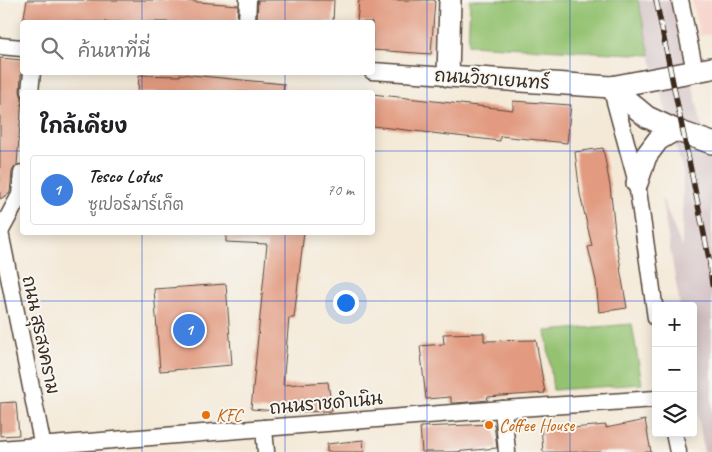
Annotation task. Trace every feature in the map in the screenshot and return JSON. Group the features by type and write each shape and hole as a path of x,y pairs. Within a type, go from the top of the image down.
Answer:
{"main road":[{"path":"448,76 450,0"},
{"name":"ถนนวิชาเยนทร์","path":"448,76 611,87 704,70"},
{"path":"611,87 647,117 675,130 712,143"},
{"path":"637,183 646,156 658,140 675,130"}],"street":[{"path":"247,20 248,0"},
{"path":"680,0 704,70"},
{"path":"0,46 20,48"},
{"name":"ถนนวิชาเยนทร์","path":"375,71 448,76"},
{"path":"30,90 32,75"},
{"path":"611,87 637,183 654,302"},
{"name":"ถนน สุรสงคราม","path":"20,195 0,232 44,449"},
{"name":"ถนนราชดำเนิน","path":"0,449 44,449 264,428 652,399"},
{"path":"503,409 507,452"},
{"path":"264,428 266,452"},
{"path":"675,437 678,452"}],"shaded area":[{"path":"638,0 672,0 712,166 712,452 704,452 697,410 697,302 679,302 661,196 682,248 683,171 650,55"},
{"path":"692,0 712,0 712,34 700,36"}],"green space":[{"path":"470,0 638,0 650,55 468,45"},
{"path":"632,324 642,384 553,390 546,331"}],"building":[{"path":"27,0 171,0 238,5 237,20 23,20"},
{"path":"258,0 334,0 333,20 257,20"},
{"path":"359,0 435,0 431,54 375,50 375,20 357,20"},
{"path":"0,58 20,60 21,75 17,165 12,172 9,194 0,199"},
{"path":"139,75 190,75 284,84 283,90 138,90"},
{"path":"375,94 513,110 513,101 571,105 567,143 500,136 500,141 375,126"},
{"path":"603,148 610,186 614,232 627,308 599,312 596,281 588,247 592,246 580,194 575,152"},
{"path":"226,235 304,235 294,318 289,318 283,385 328,382 332,411 289,412 251,409 267,244 226,242"},
{"path":"226,284 232,365 160,371 154,289"},
{"path":"484,333 484,341 536,340 545,393 487,397 488,400 456,403 451,403 451,397 426,399 420,346 444,344 443,334"},
{"path":"16,402 19,435 0,436 0,403"},
{"path":"645,420 651,452 543,452 541,426 561,423 561,429 606,425 606,428"},
{"path":"494,424 497,448 454,452 422,452 420,427"},
{"path":"363,440 364,452 327,452 327,444"}],"railway":[{"path":"656,0 712,273"},
{"path":"710,265 712,285"}],"place":[{"name":"Tesco Lotus","path":"189,330"},
{"name":"KFC","path":"206,415"},
{"name":"Coffee House","path":"489,425"}]}
